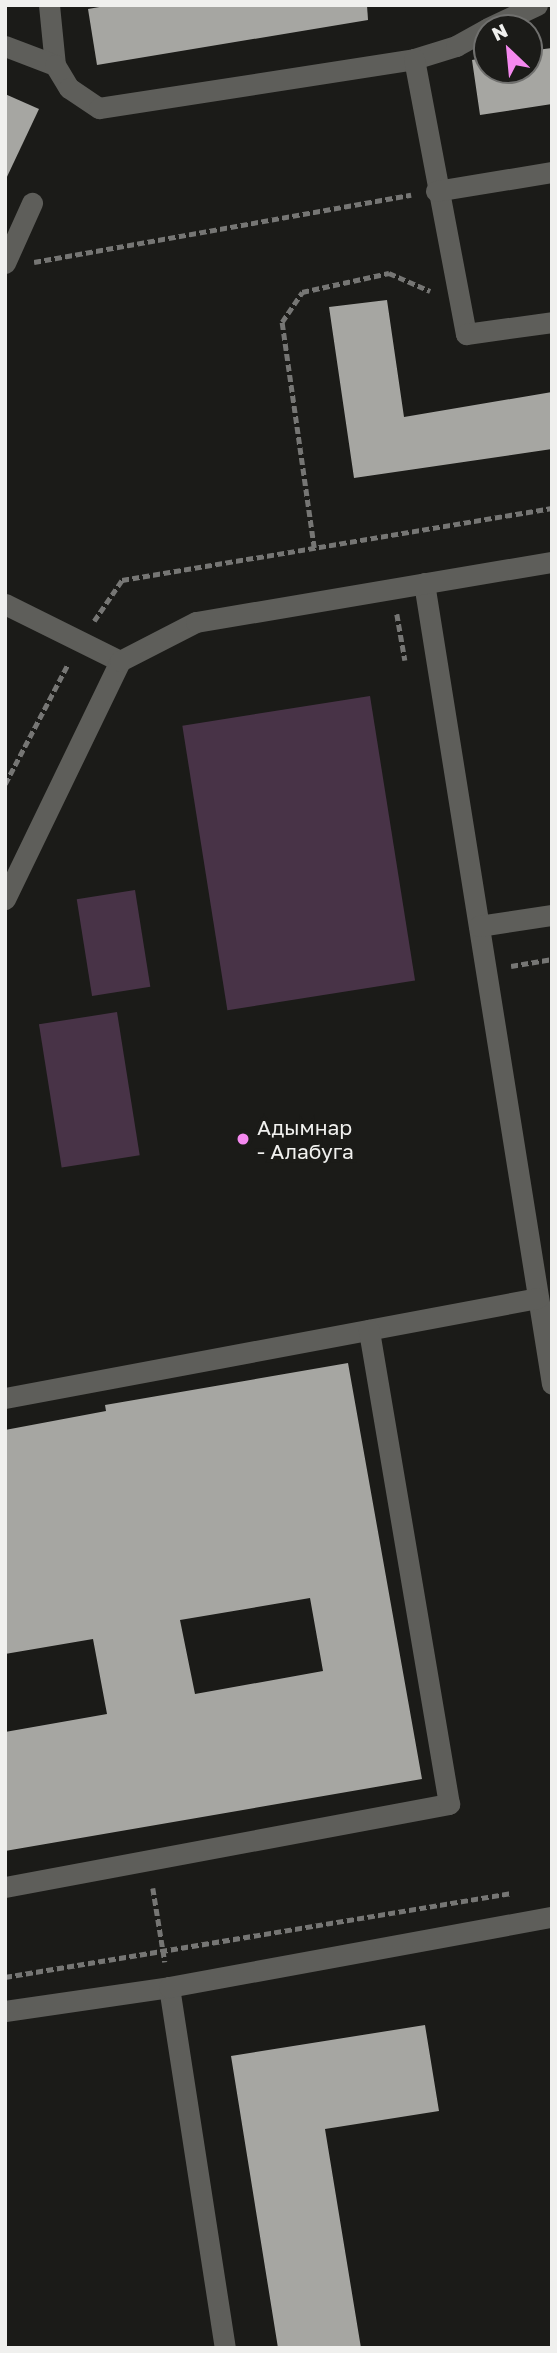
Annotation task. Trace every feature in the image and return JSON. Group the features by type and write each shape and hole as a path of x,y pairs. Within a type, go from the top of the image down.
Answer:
{"street":[{"path":"49,5 55,65 69,88 99,108 414,59 456,46 473,36"},
{"path":"5,46 55,65"},
{"path":"414,59 436,191 466,334 552,322"},
{"path":"436,191 552,172"},
{"path":"12,264 32,203"},
{"path":"5,899 120,661 196,622 552,562"},
{"path":"424,583 552,1384"},
{"path":"5,604 120,661"},
{"path":"479,926 552,915"},
{"path":"5,1398 538,1298"},
{"path":"5,1887 449,1804 369,1330"},
{"path":"5,2011 169,1987 552,1917"},
{"path":"169,1987 225,2348"}],"path":[{"path":"12,264 436,191"},
{"path":"314,548 282,321 302,292 389,273 460,304"},
{"path":"149,1861 169,1987"},
{"path":"5,1977 525,1891"}],"shaded area":[{"path":"370,696 415,980 227,1010 182,726"},
{"path":"135,890 150,987 92,996 77,899"},
{"path":"117,1012 140,1155 62,1168 39,1024"}],"building":[{"path":"111,5 367,5 368,20 97,65 88,9"},
{"path":"552,48 552,104 480,115 475,84 543,84 543,49"},
{"path":"5,94 39,109 5,181"},
{"path":"387,300 404,417 552,392 552,449 354,478 329,307"},
{"path":"348,1363 422,1779 5,1851 5,1732 107,1714 93,1639 5,1654 5,1430 106,1411 105,1405","holes":["310,1598 323,1671 195,1694 180,1620"]},
{"path":"425,2025 439,2111 325,2129 361,2348 278,2348 231,2056"}],"place":[{"name":"Адымнар - Алабуга","path":"243,1139"}]}
